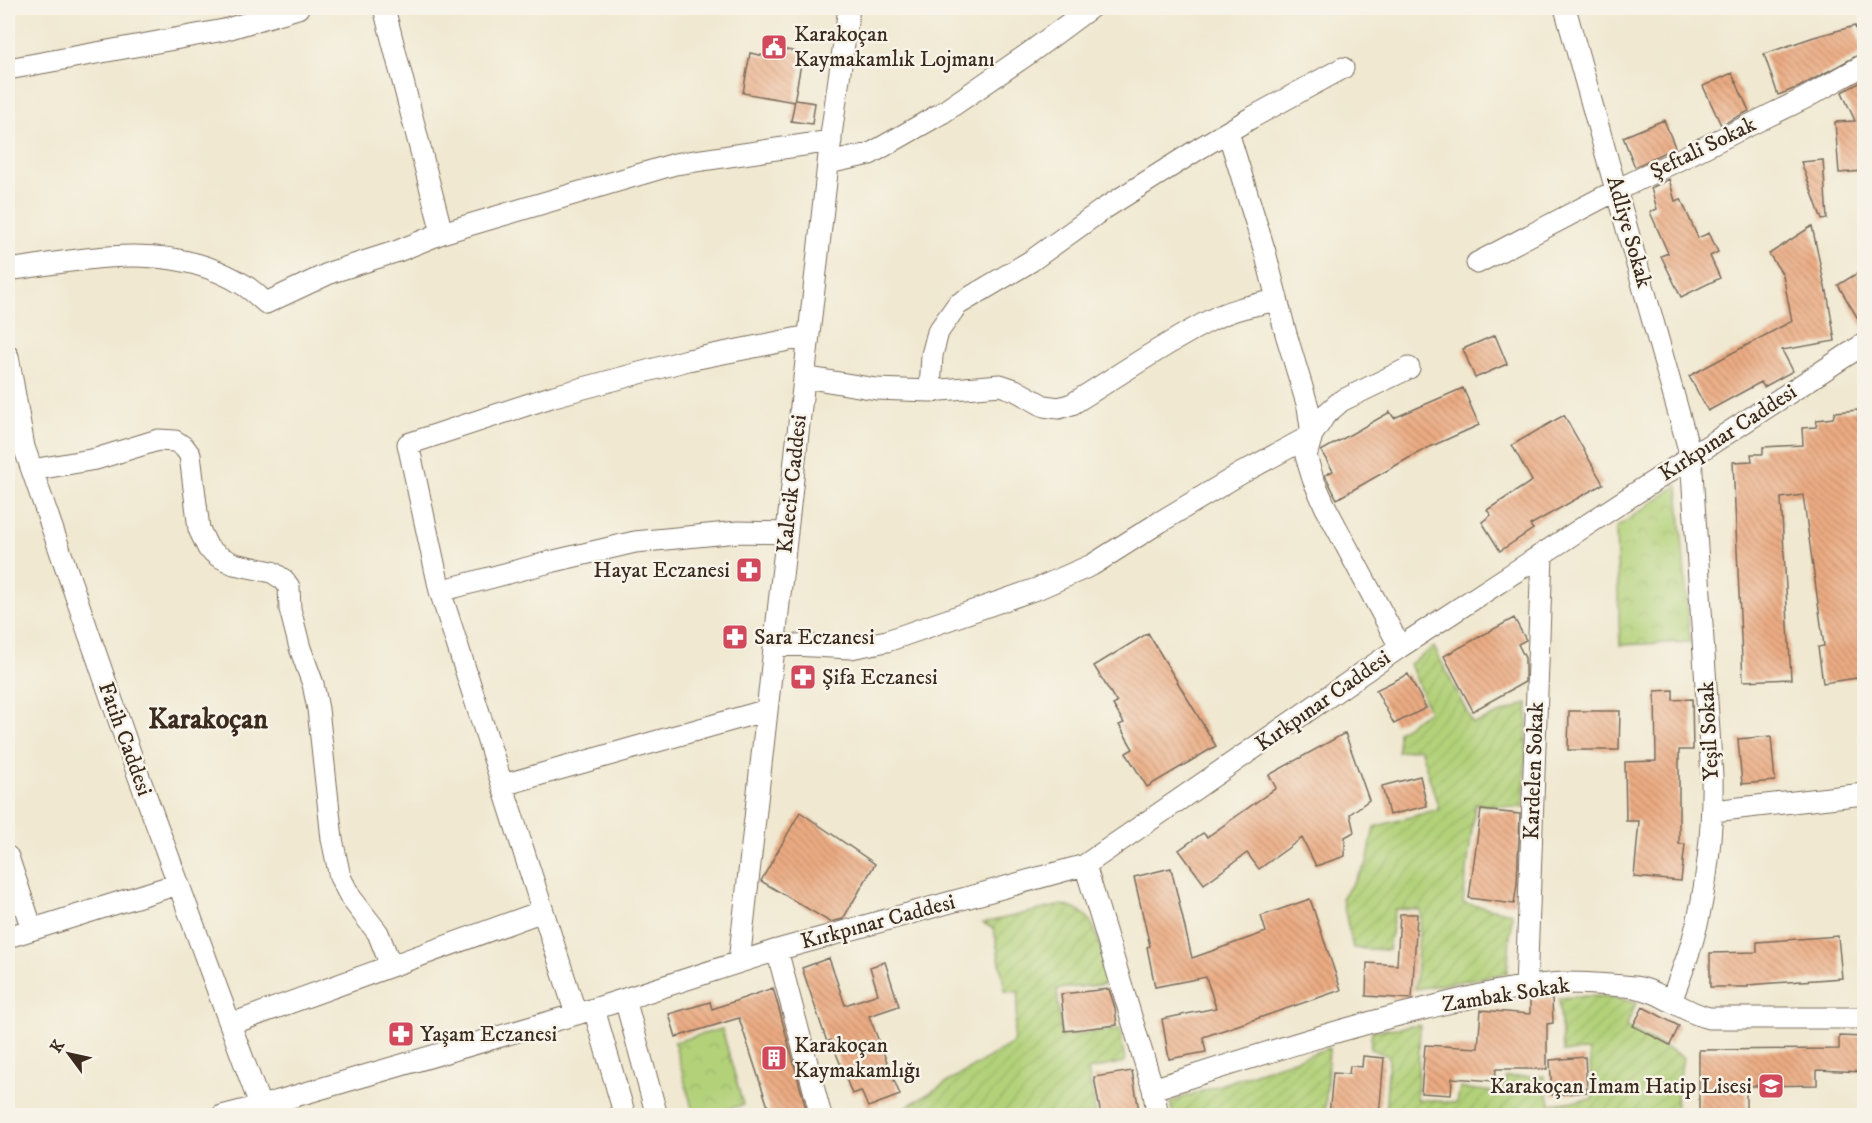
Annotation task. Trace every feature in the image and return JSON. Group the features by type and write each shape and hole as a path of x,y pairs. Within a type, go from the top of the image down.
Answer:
{"street":[{"path":"8,69 224,30 298,8"},
{"path":"384,8 442,233"},
{"name":"Kalecik Caddesi","path":"739,962 828,163 849,8"},
{"path":"828,163 870,154 942,113 1090,8"},
{"name":"Adliye Sokak","path":"1565,8 1691,457"},
{"name":"Şeftali Sokak","path":"1477,263 1617,190 1805,98 1864,65"},
{"path":"930,391 932,355 938,332 957,305 1031,261 1102,210 1228,132 1343,68"},
{"path":"1228,132 1266,252 1286,334 1308,407 1312,435"},
{"path":"8,270 119,255 168,258 211,269 245,285 266,303 332,272 398,251 442,233 675,164 831,141"},
{"path":"804,377 876,389 930,391 1000,385 1015,390 1044,406 1059,408 1072,404 1172,341 1212,319 1245,307 1277,300"},
{"path":"625,1116 585,1011 543,911 440,591 408,444 554,396 688,360 809,336"},
{"name":"Kırkpınar Caddesi","path":"222,1116 263,1111 777,950 1085,865 1400,647 1864,344"},
{"name":"Fatih Caddesi","path":"8,356 24,447 178,884 263,1111"},
{"path":"1400,647 1325,506 1306,456 1312,435 1325,415 1341,401 1409,368"},
{"path":"774,644 851,648 887,641 1039,588 1092,565 1230,480 1312,435"},
{"path":"32,470 96,459 159,440 175,441 190,455 199,529 208,548 234,564 272,572 284,580 289,587 290,609 313,684 318,709 332,839 340,877 351,898 378,933 391,966"},
{"name":"Yeşil Sokak","path":"1671,1000 1683,971 1695,929 1713,811 1691,457"},
{"path":"440,591 635,542 738,532 787,532"},
{"name":"Kardelen Sokak","path":"1526,988 1542,555"},
{"path":"503,785 767,710"},
{"path":"1713,811 1864,794"},
{"path":"8,857 32,929"},
{"path":"1085,865 1153,1089 1158,1116"},
{"path":"8,937 178,884"},
{"path":"231,1024 543,911"},
{"path":"777,950 821,1116"},
{"name":"Zambak Sokak","path":"1153,1089 1362,1023 1468,999 1565,983 1636,987 1671,1000 1696,1015 1709,1018 1864,1018"},
{"path":"625,999 657,1116"}],"green space":[{"path":"1678,485 1690,642 1620,645 1616,528"},
{"path":"1434,647 1473,724 1528,703 1523,808 1475,804 1463,903 1512,913 1507,973 1415,989 1421,910 1395,909 1388,950 1353,948 1342,898 1367,863 1374,827 1439,809 1420,748 1398,752 1398,732 1429,711 1410,664"},
{"path":"1062,905 1079,911 1089,919 1100,946 1110,984 1057,989 1061,1036 1120,1029 1125,1062 1088,1070 1096,1115 891,1116 1013,1043 1019,992 1005,991 994,929 983,923"},
{"path":"1612,997 1636,1003 1626,1027 1683,1057 1674,1115 1385,1116 1389,1056 1370,1049 1372,1031 1420,1025 1417,1099 1457,1103 1460,1088 1503,1093 1506,1077 1544,1076 1550,1104 1593,1099 1589,1051 1563,1052 1559,998"},
{"path":"722,1029 743,1105 706,1115 694,1115 674,1042"},
{"path":"1329,1048 1325,1115 1173,1115 1170,1102"}],"building":[{"path":"1855,26 1862,53 1799,87 1778,95 1764,54"},
{"name":"Karakoçan Kaymakamlık Lojmanı","path":"772,47 803,53 794,102 743,93 750,53 770,57"},
{"path":"1732,73 1749,111 1721,125 1703,86"},
{"path":"1861,82 1864,90 1864,171 1839,173 1835,122 1855,121 1842,92"},
{"path":"795,100 815,103 812,124 791,121"},
{"path":"1664,120 1675,147 1635,167 1623,137"},
{"path":"1823,160 1827,219 1822,220 1801,162"},
{"path":"1669,179 1675,201 1681,199 1698,238 1709,233 1718,252 1710,256 1720,278 1681,297 1661,256 1668,253 1650,212 1657,209 1651,188"},
{"path":"1812,226 1827,291 1835,341 1782,350 1793,371 1764,387 1761,382 1708,411 1689,376 1792,321 1783,275 1769,254"},
{"path":"1864,269 1864,329 1838,285"},
{"path":"1495,335 1507,364 1475,378 1463,349"},
{"path":"1463,388 1479,425 1423,450 1337,499 1325,475 1333,471 1321,451 1390,412 1394,418"},
{"path":"1858,410 1863,474 1860,474 1862,538 1864,538 1864,677 1823,683 1818,647 1824,646 1803,495 1781,498 1791,679 1743,681 1733,462 1752,461 1751,454 1763,454 1763,447 1803,445 1802,428 1816,427 1817,420 1833,418 1835,412"},
{"path":"1564,415 1603,484 1530,525 1533,529 1500,551 1482,522 1491,515 1487,510 1532,481 1512,445"},
{"path":"1514,618 1526,640 1518,644 1525,658 1525,682 1473,711 1444,656"},
{"path":"1148,633 1216,746 1147,787 1126,753 1133,749 1119,725 1124,723 1113,705 1117,703 1094,666"},
{"path":"1408,674 1426,708 1394,724 1376,690"},
{"path":"1673,690 1673,700 1692,699 1693,750 1679,750 1679,844 1685,844 1681,881 1634,877 1639,821 1626,821 1625,762 1656,761 1655,691"},
{"path":"1569,711 1620,711 1619,750 1568,750"},
{"path":"1345,733 1369,800 1350,814 1354,832 1345,837 1345,856 1316,866 1302,838 1259,869 1247,853 1204,884 1179,850 1203,833 1207,837 1276,788 1269,775"},
{"path":"1771,736 1775,781 1742,784 1738,739"},
{"path":"1420,776 1427,806 1389,815 1382,786"},
{"path":"1481,810 1520,814 1514,904 1469,898"},
{"path":"800,812 875,864 843,919 830,922 761,881"},
{"path":"1171,868 1192,958 1266,932 1261,916 1310,899 1341,990 1203,1037 1206,1052 1169,1059 1162,1019 1216,1008 1206,977 1155,987 1147,947 1150,946 1134,877"},
{"path":"1400,914 1417,914 1412,999 1366,996 1367,963 1397,965"},
{"path":"1838,936 1842,978 1748,985 1748,987 1710,987 1710,953 1757,952 1757,942"},
{"path":"829,958 845,1005 878,994 870,967 885,962 899,1006 869,1016 900,1095 868,1107 861,1091 852,1094 831,1040 827,1042 802,968"},
{"name":"Karakoçan Kaymakamlığı","path":"773,988 808,1116 771,1116 739,1018 676,1037 669,1014 710,1002 712,1009"},
{"path":"1109,989 1117,1025 1065,1031 1061,994"},
{"path":"1552,998 1553,1023 1547,1024 1547,1069 1496,1069 1495,1081 1452,1078 1451,1095 1421,1093 1425,1045 1478,1048 1481,1010 1530,1014 1530,1000"},
{"path":"1643,1007 1679,1026 1670,1045 1633,1026"},
{"path":"1839,1036 1864,1037 1864,1072 1817,1070 1817,1085 1746,1086 1746,1116 1699,1116 1699,1050 1839,1049"},
{"path":"1363,1056 1384,1058 1379,1116 1329,1116 1333,1073 1349,1074 1350,1066 1362,1067"},
{"path":"1585,1057 1587,1092 1552,1095 1550,1060"},
{"path":"1132,1071 1140,1116 1101,1116 1094,1077"}],"place":[{"name":"Karakoçan Kaymakamlık Lojmanı","path":"774,47"},
{"name":"Hayat Eczanesi","path":"749,570"},
{"name":"Sara Eczanesi","path":"735,637"},
{"name":"Şifa Eczanesi","path":"803,677"},
{"name":"Yaşam Eczanesi","path":"401,1034"},
{"name":"Karakoçan Kaymakamlığı","path":"774,1058"},
{"name":"Karakoçan İmam Hatip Lisesi","path":"1771,1086"}],"district":[{"name":"Karakoçan","path":"208,719"}]}
